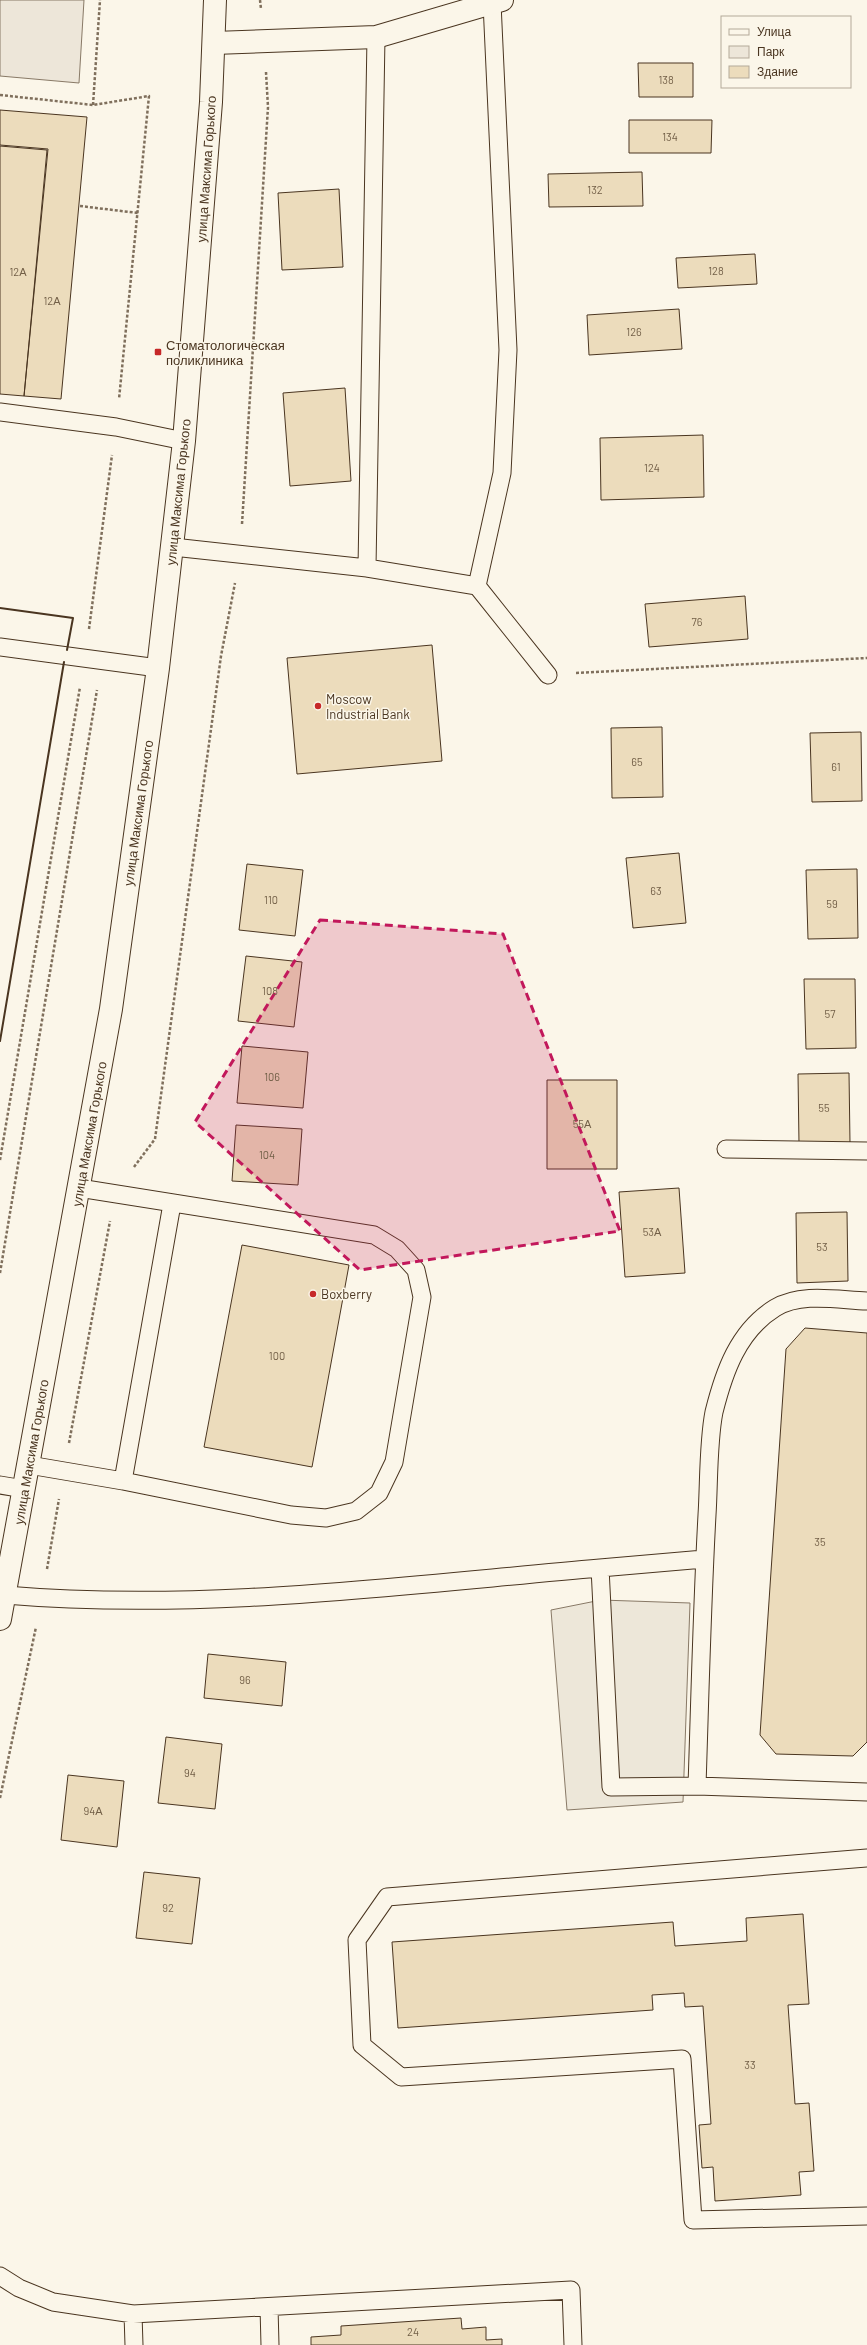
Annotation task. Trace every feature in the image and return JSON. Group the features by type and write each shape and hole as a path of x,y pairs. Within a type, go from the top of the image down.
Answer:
{"street":[{"name":"улица Максима Горького","path":"0,1619 111,1009 158,668 184,441 212,102 215,0"},
{"path":"214,43 264,43 376,37 497,1"}],"lane":[{"path":"477,586 502,473 508,350 497,1"},
{"path":"367,568 376,37"},
{"path":"0,412 116,427 184,441"},
{"path":"173,547 367,568 477,586 548,674"},
{"path":"0,647 158,668"},
{"path":"726,1149 867,1151"},
{"path":"29,1464 123,1481 291,1515 326,1518 356,1511 379,1493 394,1462 422,1297 416,1270 398,1249 374,1235 79,1188"},
{"path":"123,1481 172,1204"},
{"path":"697,1786 704,1559 714,1414 734,1352 756,1322 776,1308 808,1298 867,1301"},
{"path":"0,1485 24,1489"},
{"path":"5,1595 112,1601 278,1596 704,1559"},
{"path":"600,1568 611,1787 697,1786 867,1792"},
{"path":"867,1858 387,1897 357,1940 362,2045 401,2077 682,2059 693,2220 867,2216"},
{"path":"0,2276 19,2288 53,2302 132,2314 571,2290 573,2345"},
{"path":"269,2307 270,2345"},
{"path":"132,2314 134,2345"}],"path":[{"path":"93,105 100,0"},
{"path":"0,1798 42,1598 115,1194 155,1138 220,663 240,555 268,107 260,0"},
{"path":"0,95 93,105 149,96 116,427 84,659 0,1160"},
{"path":"80,206 138,213"},
{"path":"548,674 867,658"},
{"path":"0,1273 98,686 84,659"}],"highlighted area":[{"path":"320,920 503,934 620,1231 360,1270 195,1122"}],"green space":[{"path":"0,0 84,0 79,83 0,76"}],"shaded area":[{"path":"601,1600 690,1603 683,1802 567,1810 551,1610"}],"building":[{"path":"638,63 693,63 693,97 639,97"},
{"path":"0,110 87,117 61,399 24,396 48,149 0,145"},
{"path":"629,120 712,120 711,153 629,153"},
{"path":"0,146 47,150 24,396 0,394"},
{"path":"642,172 643,206 549,207 548,174"},
{"path":"339,189 343,267 282,270 278,193"},
{"path":"755,254 757,284 678,288 676,258"},
{"path":"679,309 682,349 589,355 587,315"},
{"path":"345,388 351,481 290,486 283,393"},
{"path":"703,435 704,497 601,500 600,438"},
{"path":"745,596 748,639 649,647 645,604"},
{"path":"432,645 442,761 297,774 287,658"},
{"path":"662,727 663,797 612,798 611,728"},
{"path":"861,732 862,801 812,802 810,733"},
{"path":"679,853 686,923 633,928 626,858"},
{"path":"247,864 303,870 295,936 239,930"},
{"path":"857,869 858,938 808,939 806,870"},
{"path":"246,956 302,962 294,1027 238,1021"},
{"path":"804,979 855,979 856,1048 806,1049"},
{"path":"242,1046 308,1052 303,1108 237,1103"},
{"path":"849,1073 850,1143 799,1144 798,1074"},
{"path":"547,1080 617,1080 617,1169 547,1169"},
{"path":"236,1125 302,1129 298,1185 232,1181"},
{"path":"679,1188 685,1273 625,1277 619,1192"},
{"path":"847,1212 848,1281 797,1283 796,1213"},
{"path":"242,1245 349,1265 312,1467 204,1447"},
{"path":"805,1328 867,1333 867,1742 853,1756 776,1754 760,1735 786,1349"},
{"path":"208,1654 286,1662 282,1706 204,1698"},
{"path":"166,1737 222,1744 215,1809 158,1803"},
{"path":"68,1775 124,1781 117,1847 61,1840"},
{"path":"144,1872 200,1878 192,1944 136,1938"},
{"path":"803,1914 809,2004 788,2005 795,2104 809,2103 814,2171 799,2172 801,2195 715,2201 713,2167 702,2168 699,2125 711,2124 703,2006 685,2007 684,1993 652,1995 653,2010 398,2028 392,1942 673,1922 675,1946 747,1941 746,1918"},
{"path":"461,2318 462,2329 486,2327 486,2340 502,2339 502,2345 311,2345 311,2337 341,2335 341,2326"}],"wall":[{"path":"0,608 73,618 67,650"},
{"path":"0,1041 64,662"}],"place":[{"name":"Стоматологическая поликлиника","path":"158,352"},
{"name":"Moscow Industrial Bank","path":"318,706"},
{"name":"Boxberry","path":"313,1294"}]}
